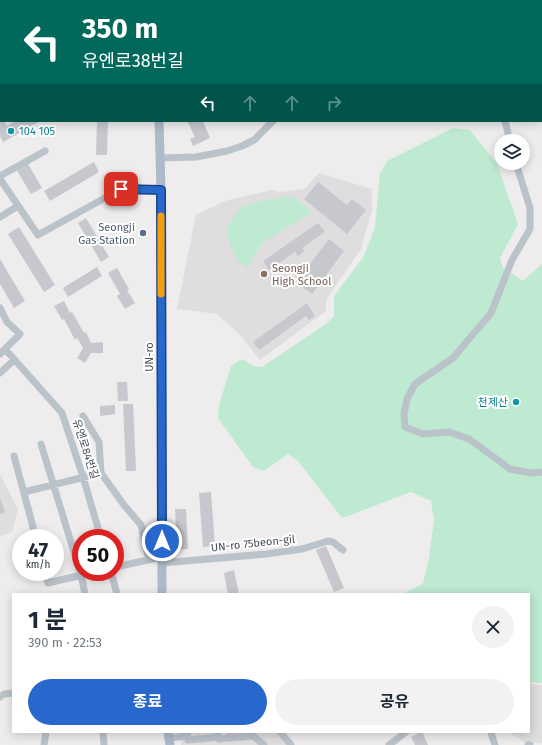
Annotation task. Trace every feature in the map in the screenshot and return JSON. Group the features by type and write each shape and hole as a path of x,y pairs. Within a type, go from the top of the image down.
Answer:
{"main road":[{"name":"UN-ro","path":"159,122 161,190 162,593"}],"street":[{"path":"160,158 196,157 227,151 254,140 273,122"},
{"path":"505,122 508,134"},
{"path":"45,151 0,177 38,235 121,189 161,190"},
{"path":"518,170 530,208 530,230 512,260 491,313 453,358 415,384 407,399 404,414 405,427 423,434 449,432 468,439 510,469 531,473 542,472"},
{"path":"0,217 18,206"},
{"name":"유엔로84번길","path":"0,308 7,322 20,334 2,351 14,360 62,413 98,529"},
{"path":"0,373 14,360"},
{"path":"83,416 99,442 102,473 124,505 141,525 149,560"},
{"path":"41,444 72,546"},
{"path":"14,456 34,529"},
{"path":"24,492 102,473"},
{"name":"UN-ro 75beon-gil","path":"124,566 149,560 266,554 302,549 328,541 333,542 343,550"},
{"path":"47,581 48,583 56,581"},
{"path":"82,581 85,593"},
{"path":"113,581 117,593"},
{"path":"0,697 4,694 12,692"},
{"path":"44,745 46,733"},
{"path":"103,733 104,745"},
{"path":"281,733 291,745"},
{"path":"389,745 405,733"},
{"path":"491,733 495,745"},
{"path":"169,738 187,734 188,740 218,734 219,739 253,736 264,745"}],"shaded area":[{"name":"Seongji High School","path":"319,173 372,189 372,210 361,249 326,300 326,311 260,360 239,334 217,314 177,309 196,215 225,201 272,190 280,192 304,189"},
{"path":"0,474 18,509 12,532 0,536"},
{"path":"530,684 542,685 542,743 524,742 510,733 530,733"},
{"path":"180,733 277,733 287,745 181,745"}],"green space":[{"path":"453,128 470,130 494,160 494,170 499,170 518,224 500,258 503,268 523,281 542,264 542,683 530,682 530,593 404,593 423,584 429,558 434,520 431,501 411,492 342,518 298,461 288,454 264,471 253,467 218,418 219,405 231,366 242,359 256,367 262,367 326,324 334,316 334,296 364,256 375,227 380,173 387,161"},
{"path":"289,196 299,201 312,212 262,243 247,268 239,262 231,247 227,235 227,226 241,208 257,202"}],"building":[{"name":"104 105","path":"0,122 5,122 7,126 14,122 39,122 3,142 0,136"},
{"path":"97,122 108,122 107,155 96,155"},
{"path":"188,122 203,122 210,138 193,146 190,139 195,137"},
{"path":"27,162 42,188 31,194 16,169"},
{"path":"94,162 99,172 50,201 44,191"},
{"path":"318,182 347,205 352,199 366,210 347,234 304,199"},
{"path":"86,218 109,257 101,262 78,223"},
{"path":"318,223 325,232 302,248 305,251 298,256 295,252 269,270 263,261"},
{"path":"19,227 55,285 44,292 8,234"},
{"path":"329,239 344,251 312,294 296,282"},
{"path":"0,259 25,301 14,308 0,284"},
{"path":"97,267 102,276 68,297 63,288"},
{"path":"117,268 135,303 125,309 117,296 120,294 108,273"},
{"path":"64,301 70,313 72,312 84,333 86,332 91,343 103,342 103,353 91,353 85,363 77,358 83,348 77,338 75,340 64,319 62,320 54,306"},
{"path":"307,303 315,316 309,320 306,316 259,350 253,342"},
{"path":"117,382 127,382 128,401 118,401"},
{"path":"123,404 133,404 136,471 126,471"},
{"path":"115,405 115,414 100,416 100,406"},
{"path":"211,492 215,546 203,547 199,493"},
{"path":"0,498 5,512 0,514"},
{"path":"175,509 186,509 188,549 177,550"},
{"path":"326,546 344,588 334,592 316,550"},
{"path":"234,570 239,593 228,593 224,573"},
{"path":"226,733 238,733 238,734 226,735"},
{"path":"422,733 428,745 415,745 411,737"}],"slow traffic":[{"path":"161,216 161,294"}],"place":[{"name":"104 105","path":"11,131"},
{"name":"Seongji Gas Station","path":"143,233"},
{"name":"Seongji High School","path":"264,274"},
{"name":"천제산","path":"516,402"}],"route":[{"path":"121,189 161,190 162,541"}]}
